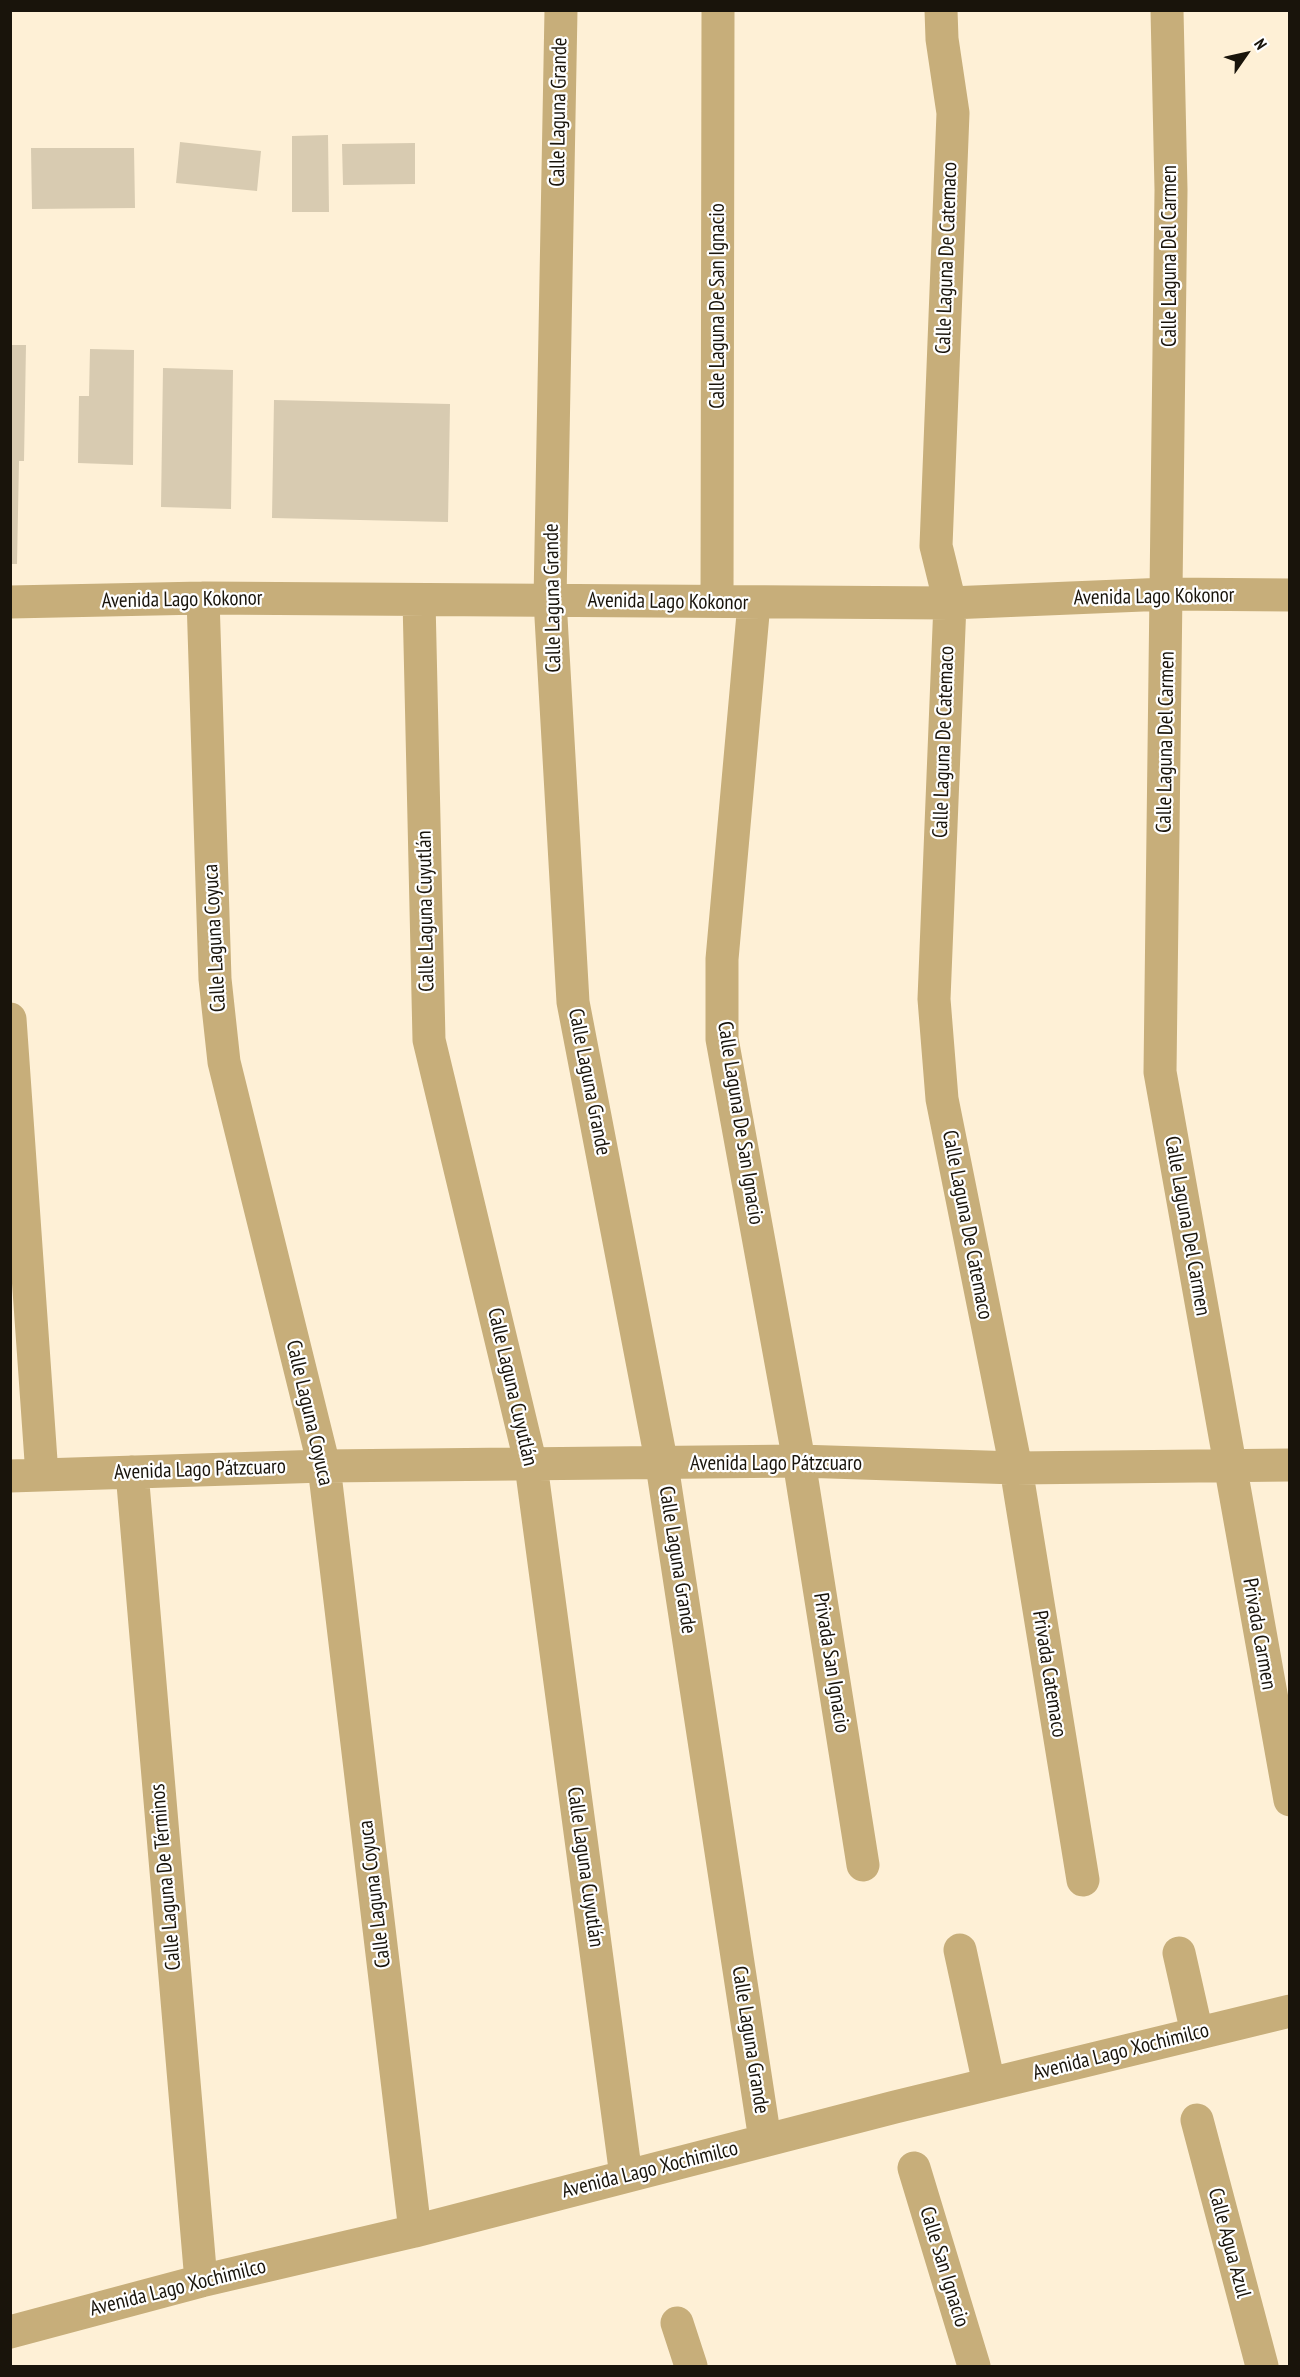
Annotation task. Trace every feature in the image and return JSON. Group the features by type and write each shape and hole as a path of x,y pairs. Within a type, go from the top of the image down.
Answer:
{"street":[{"name":"Calle Laguna Grande","path":"561,10 550,600 573,1002 662,1465 765,2140"},
{"name":"Calle Laguna De San Ignacio","path":"717,601 718,10"},
{"name":"Calle Laguna De Catemaco","path":"941,10 942,39 953,113 936,546 950,603 934,999 942,1099 1016,1468"},
{"name":"Calle Laguna Del Carmen","path":"1167,10 1172,190 1160,1072 1228,1468"},
{"name":"Avenida Lago Kokonor","path":"10,602 203,598 950,603 1167,594 1290,595"},
{"name":"Calle Laguna Coyuca","path":"203,598 215,980 224,1062 324,1466 415,2231"},
{"name":"Calle Laguna Cuyutlán","path":"419,600 429,1040 531,1465 626,2176"},
{"name":"Calle Laguna De San Ignacio","path":"754,603 722,958 722,1039 799,1461"},
{"path":"10,1019 26,1475"},
{"name":"Avenida Lago Pátzcuaro","path":"26,1475 324,1466 662,1465 799,1461 1016,1468 1228,1468 1290,1465"},
{"name":"Privada San Ignacio","path":"799,1461 863,1865"},
{"name":"Privada Catemaco","path":"1016,1468 1083,1880"},
{"name":"Privada Carmen","path":"1228,1468 1290,1800"},
{"name":"Calle Laguna De Términos","path":"132,1472 201,2281"},
{"path":"960,1950 989,2084"},
{"path":"1179,1953 1197,2033"},
{"name":"Avenida Lago Xochimilco","path":"10,2332 201,2281 415,2231 765,2140 1290,2011"},
{"name":"Calle Agua Azul","path":"1197,2120 1262,2367"},
{"name":"Calle San Ignacio","path":"914,2168 974,2367"},
{"path":"677,2323 691,2367"}],"building":[{"path":"328,135 329,212 292,212 292,136"},
{"path":"180,142 261,151 257,191 176,183"},
{"path":"415,143 415,184 343,185 342,144"},
{"path":"31,148 134,148 135,208 32,209"},
{"path":"10,345 26,345 24,461 19,461 17,564 10,564"},
{"path":"90,349 134,350 133,465 78,463 79,396 89,396"},
{"path":"163,368 233,370 231,509 161,507"},
{"path":"274,400 450,404 448,522 272,518"}]}
